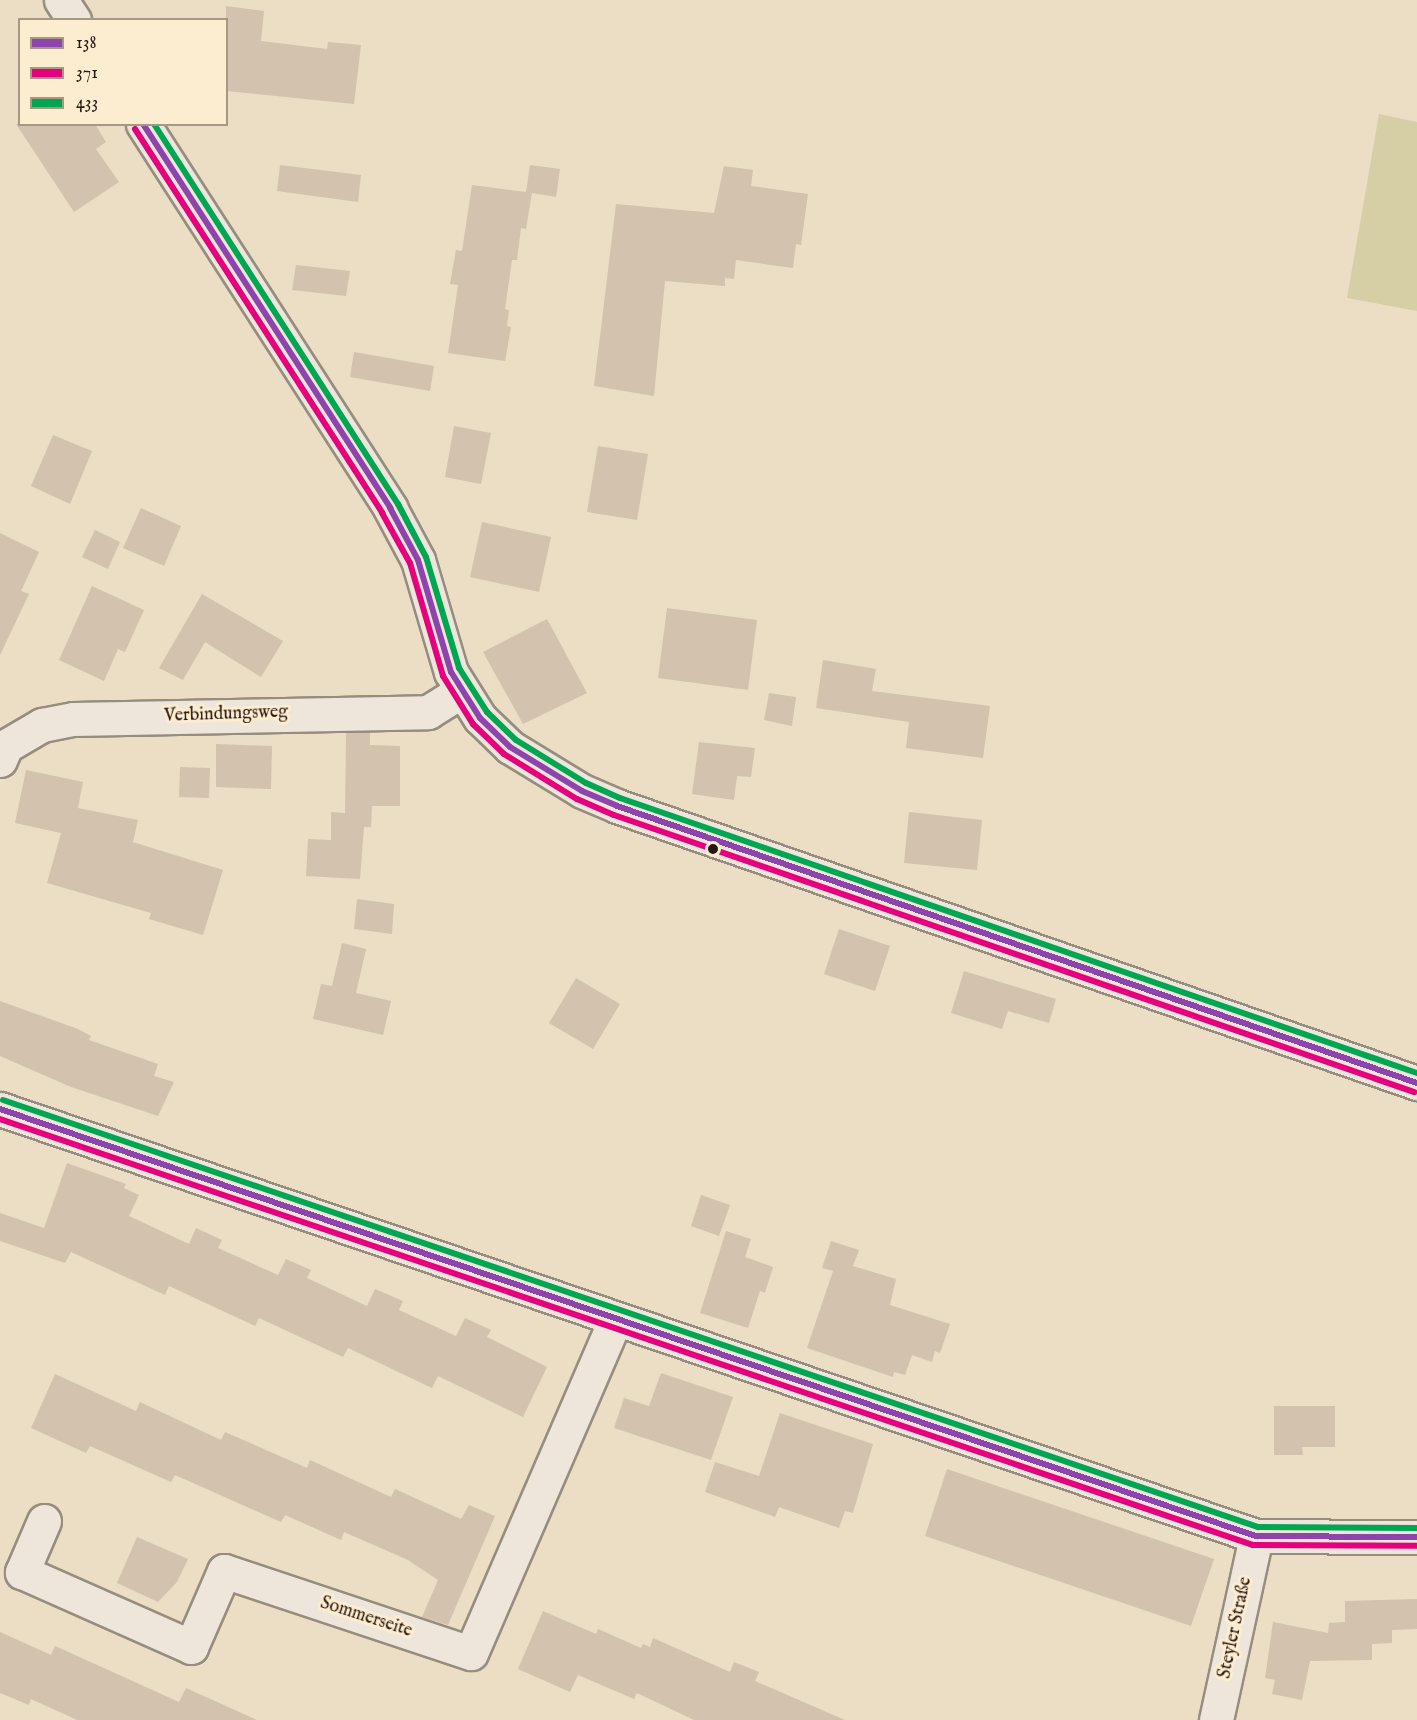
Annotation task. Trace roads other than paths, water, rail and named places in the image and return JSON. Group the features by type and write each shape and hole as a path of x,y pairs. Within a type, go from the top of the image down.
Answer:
{"street":[{"path":"61,0 73,18"},
{"path":"144,126 390,508 418,560 451,672 480,718 510,747 573,786 617,806 1417,1083"},
{"name":"Verbindungsweg","path":"0,760 6,746 42,725 73,719 428,712 462,691"},
{"path":"0,1109 615,1320 1256,1536 1417,1537"},
{"name":"Sommerseite","path":"45,1521 22,1572 191,1647 224,1571 471,1653 615,1320"},
{"name":"Steyler Straße","path":"1216,1720 1256,1536"}]}
